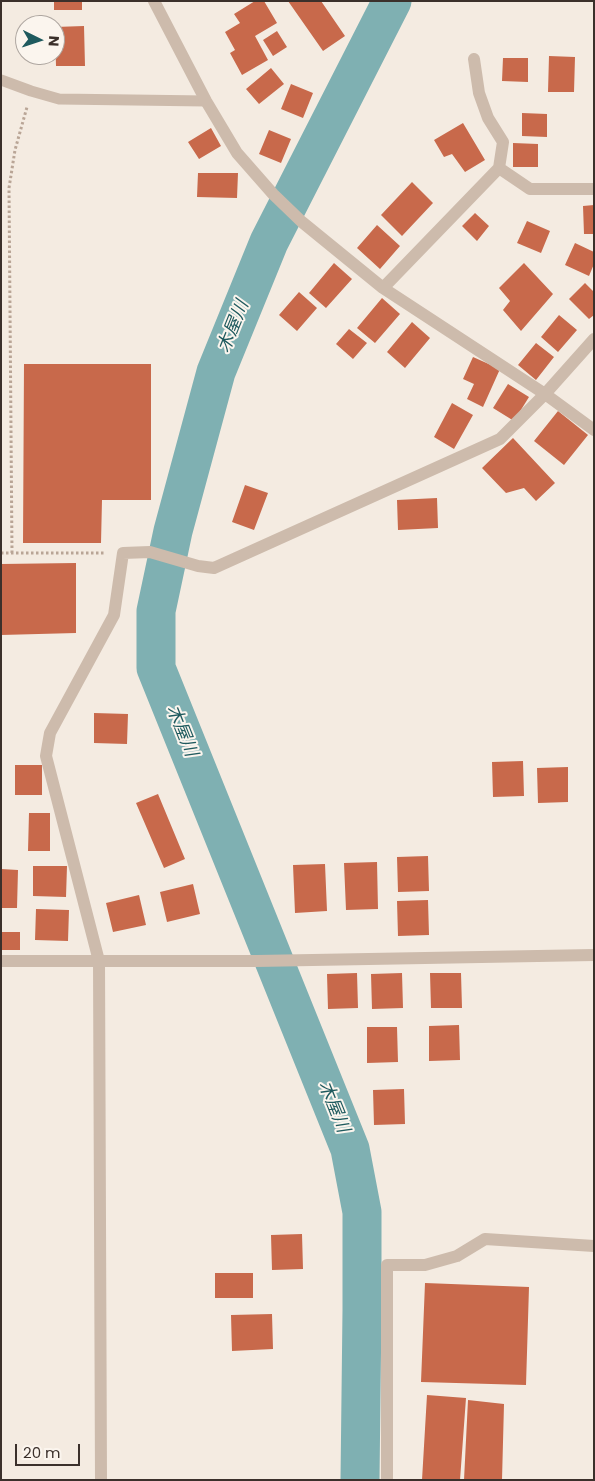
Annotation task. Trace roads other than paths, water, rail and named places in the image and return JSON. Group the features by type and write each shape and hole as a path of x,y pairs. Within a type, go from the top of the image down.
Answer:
{"street":[{"path":"154,1 206,101 238,153 273,194 302,222 384,288 545,394 594,430"},
{"path":"384,288 499,168 503,142 488,118 479,93 474,59"},
{"path":"499,168 530,189 594,190"},
{"path":"101,1480 99,961 46,756 50,733 114,615 123,553 150,552 198,566 214,568 500,438 545,394 594,339"},
{"path":"1,961 256,961 594,955"},
{"path":"387,1480 387,1266 425,1265 457,1256 485,1240 594,1246"}],"lane":[{"path":"1,80 31,92 59,99 206,101"}],"waterway":[{"name":"木屋川","path":"360,1480 362,1212 350,1149 156,668 156,611 173,531 216,372 269,242 392,1"}]}
